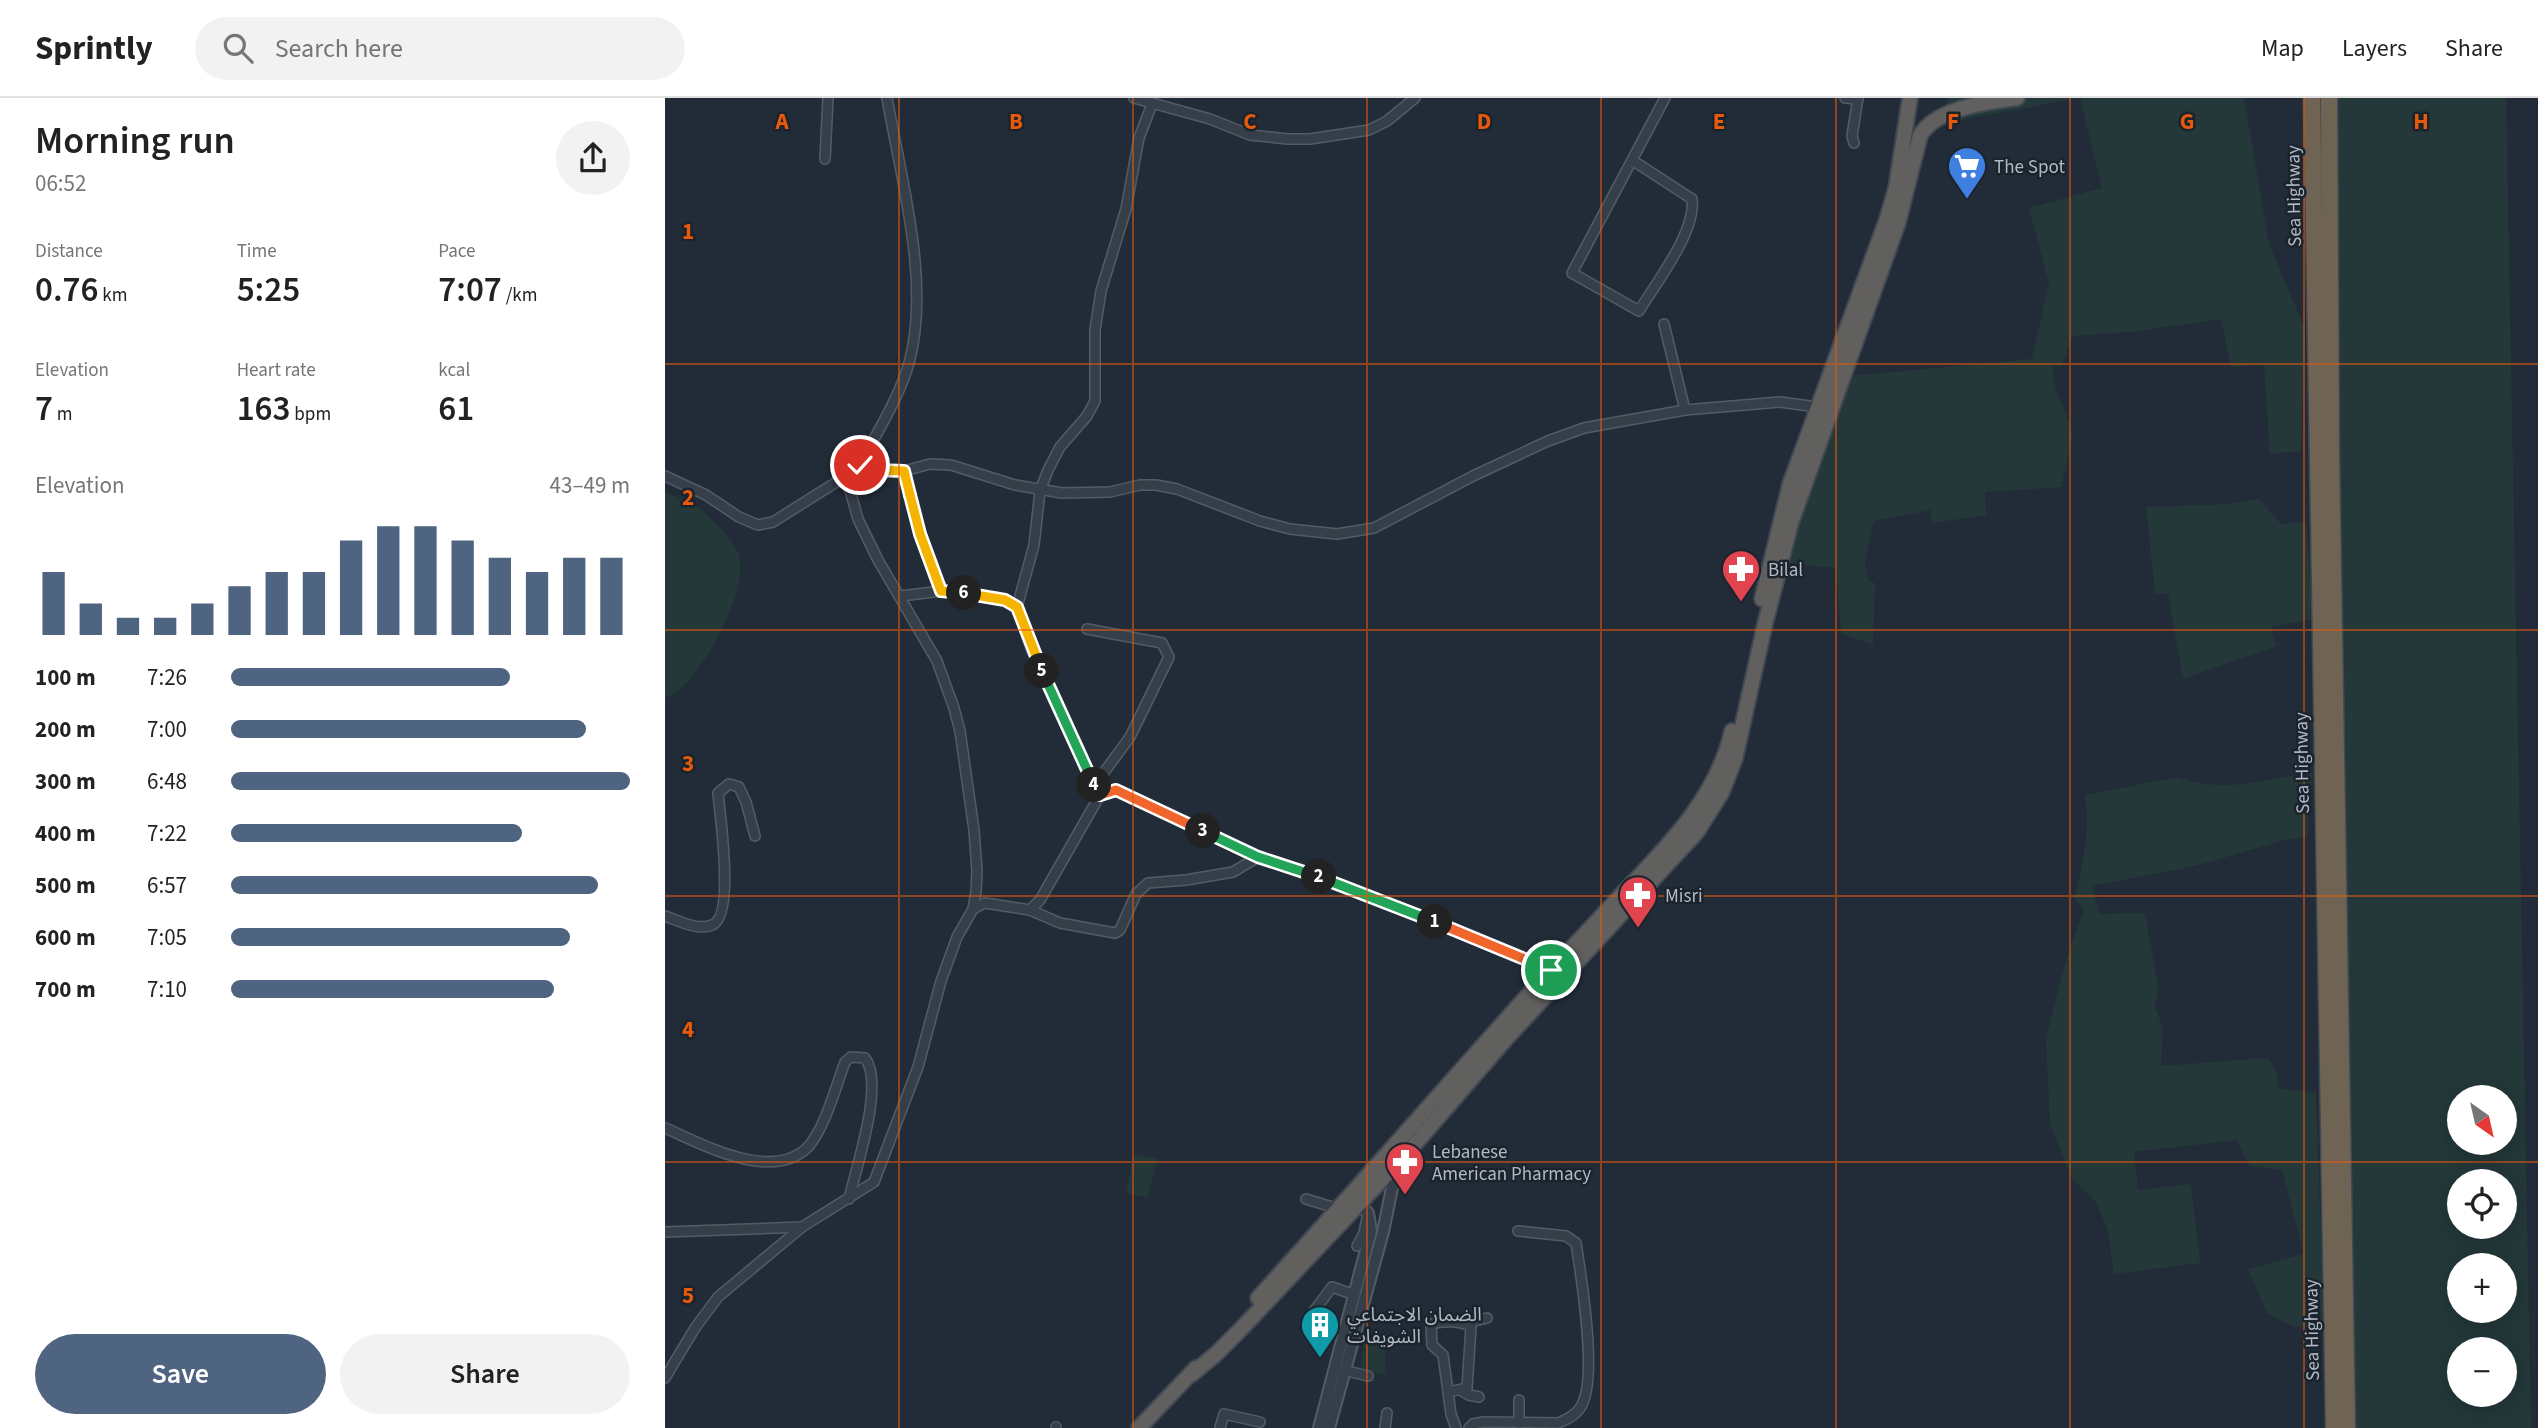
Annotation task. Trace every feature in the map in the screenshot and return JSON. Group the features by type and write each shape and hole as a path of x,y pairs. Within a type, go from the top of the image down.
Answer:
{"highway":[{"path":"1192,1374 1213,1347 1551,970 1682,829 1720,767 1730,740 1781,514 1896,188 1910,98"},
{"path":"1969,98 2011,99"},
{"name":"Sea Highway","path":"2312,98 2334,1428"},
{"name":"Sea Highway","path":"2329,98 2331,479 2347,1428"},
{"path":"1139,1428 1363,1209 1408,1152 1505,1040 1689,841 1719,799 1735,759 1791,523 1898,223 1920,136 1938,117 2011,99"}],"street":[{"path":"825,159 828,98"},
{"path":"665,476 706,495 739,517 758,525 773,522 860,465 908,366 914,341 916,314 916,278 887,98"},
{"path":"1133,98 1220,122 1250,135 1310,139 1369,130 1387,121 1415,98"},
{"path":"1632,160 1692,199 1693,207 1678,248 1639,311 1572,273 1632,160 1665,98"},
{"path":"1845,98 1858,99 1852,136 1854,143"},
{"path":"1100,795 1032,652 1017,607 1034,545 1041,491 1060,447 1087,416 1095,401 1095,330 1101,291 1126,209 1139,138 1152,104"},
{"path":"1664,324 1685,410"},
{"path":"860,465 876,470 904,471 930,464 951,465 1041,491 1086,494 1156,485 1177,489 1260,521 1290,529 1337,534 1374,528 1473,476 1557,437 1604,423 1685,410 1780,402 1817,407"},
{"path":"904,471 920,534 941,591"},
{"path":"667,1373 695,1328 719,1297 802,1227 874,1182 918,1067 941,981 957,937 972,909 976,892 978,871 974,830 960,731 954,708 937,661 878,560 858,519 846,476"},
{"path":"901,596 941,591 1005,600 1017,607"},
{"path":"1087,629 1162,643 1169,657 1130,737 1094,786"},
{"path":"665,916 701,928 715,925 721,918 724,899 723,838 718,793 729,784 739,787 755,836"},
{"path":"1030,911 1040,900 1100,795 1116,790 1258,857 1377,899 1551,970"},
{"path":"972,909 980,904 990,904 1030,911 1060,923 1115,933 1120,930 1136,894 1148,883 1227,874 1258,857"},
{"path":"976,892 990,904"},
{"path":"665,1128 740,1159 787,1159 807,1147 811,1141 827,1111 845,1062 851,1057 865,1058 870,1065 873,1096 849,1199"},
{"path":"1329,1428 1383,1232 1392,1188 1408,1152"},
{"path":"1306,1199 1339,1209"},
{"path":"1356,1246 1364,1233 1363,1209"},
{"path":"1319,1428 1371,1231 1363,1209"},
{"path":"665,1232 802,1227"},
{"path":"1469,1428 1473,1424 1484,1422 1558,1423 1569,1419 1580,1408 1587,1392 1587,1328 1576,1243 1566,1236 1518,1231"},
{"path":"1314,1311 1332,1287 1355,1295"},
{"path":"1456,1428 1451,1414 1443,1355 1432,1345 1430,1324 1467,1323 1487,1318"},
{"path":"1448,1392 1462,1391 1469,1383 1471,1326 1467,1323"},
{"path":"1343,1370 1368,1376"},
{"path":"1462,1391 1479,1397"},
{"path":"1519,1400 1519,1423"},
{"path":"1385,1428 1387,1413"},
{"path":"1220,1428 1224,1414 1248,1423 1260,1422"}],"green space":[{"path":"1949,98 2079,98 1932,128"},
{"path":"2080,98 2244,98 2269,244 2305,329 2301,451 2270,454 2264,365 2231,367 2221,319 2139,331 2073,336 2061,368 2053,363 2056,390 2072,433 2062,487 1985,492 1986,515 1932,523 1931,510 1874,521 1865,561 1868,581 1875,583 1873,645 1841,633 1836,568 1788,564 1765,558 1839,377 2032,359 2049,283 2029,208 2102,188"},
{"path":"2320,98 2506,98 2531,1428 2346,1428 2323,144"},
{"path":"665,492 690,502 717,524 738,552 741,567 732,605 713,646 690,680 665,698"},
{"path":"2259,499 2282,525 2306,521 2313,619 2271,627 2276,646 2183,679 2168,594 2155,593 2146,507 2229,504"},
{"path":"2312,772 2307,837 2285,840 2195,866 2092,886 2099,914 2145,913 2158,987 2155,1007 2163,1028 2161,1066 2268,1058 2276,1071 2279,1089 2316,1092 2324,1327 2293,1327 2267,1313 2248,1269 2304,1254 2282,1170 2250,1166 2236,1140 2134,1152 2138,1190 2191,1184 2200,1263 2114,1274 2108,1230 2095,1201 2072,1179 2050,1124 2046,1039 2064,967 2084,909 2074,897 2085,847 2085,795 2178,777 2211,785 2227,785 2261,782"},
{"path":"1134,1154 1157,1159 1148,1197 1126,1193"},
{"path":"1366,1331 1386,1334 1385,1374 1360,1370"}],"place":[{"name":"The Spot","path":"1967,200"},
{"name":"Bilal","path":"1741,603"},
{"name":"Misri","path":"1638,929"},
{"name":"Lebanese American Pharmacy","path":"1405,1196"},
{"name":"الضمان الاجتماعي الشويفات","path":"1320,1359"}],"route":[{"path":"860,465 876,470 904,471 920,534 941,591 1005,600 1017,607 1032,652 1100,795 1116,790 1258,857 1377,899 1551,970"}]}
